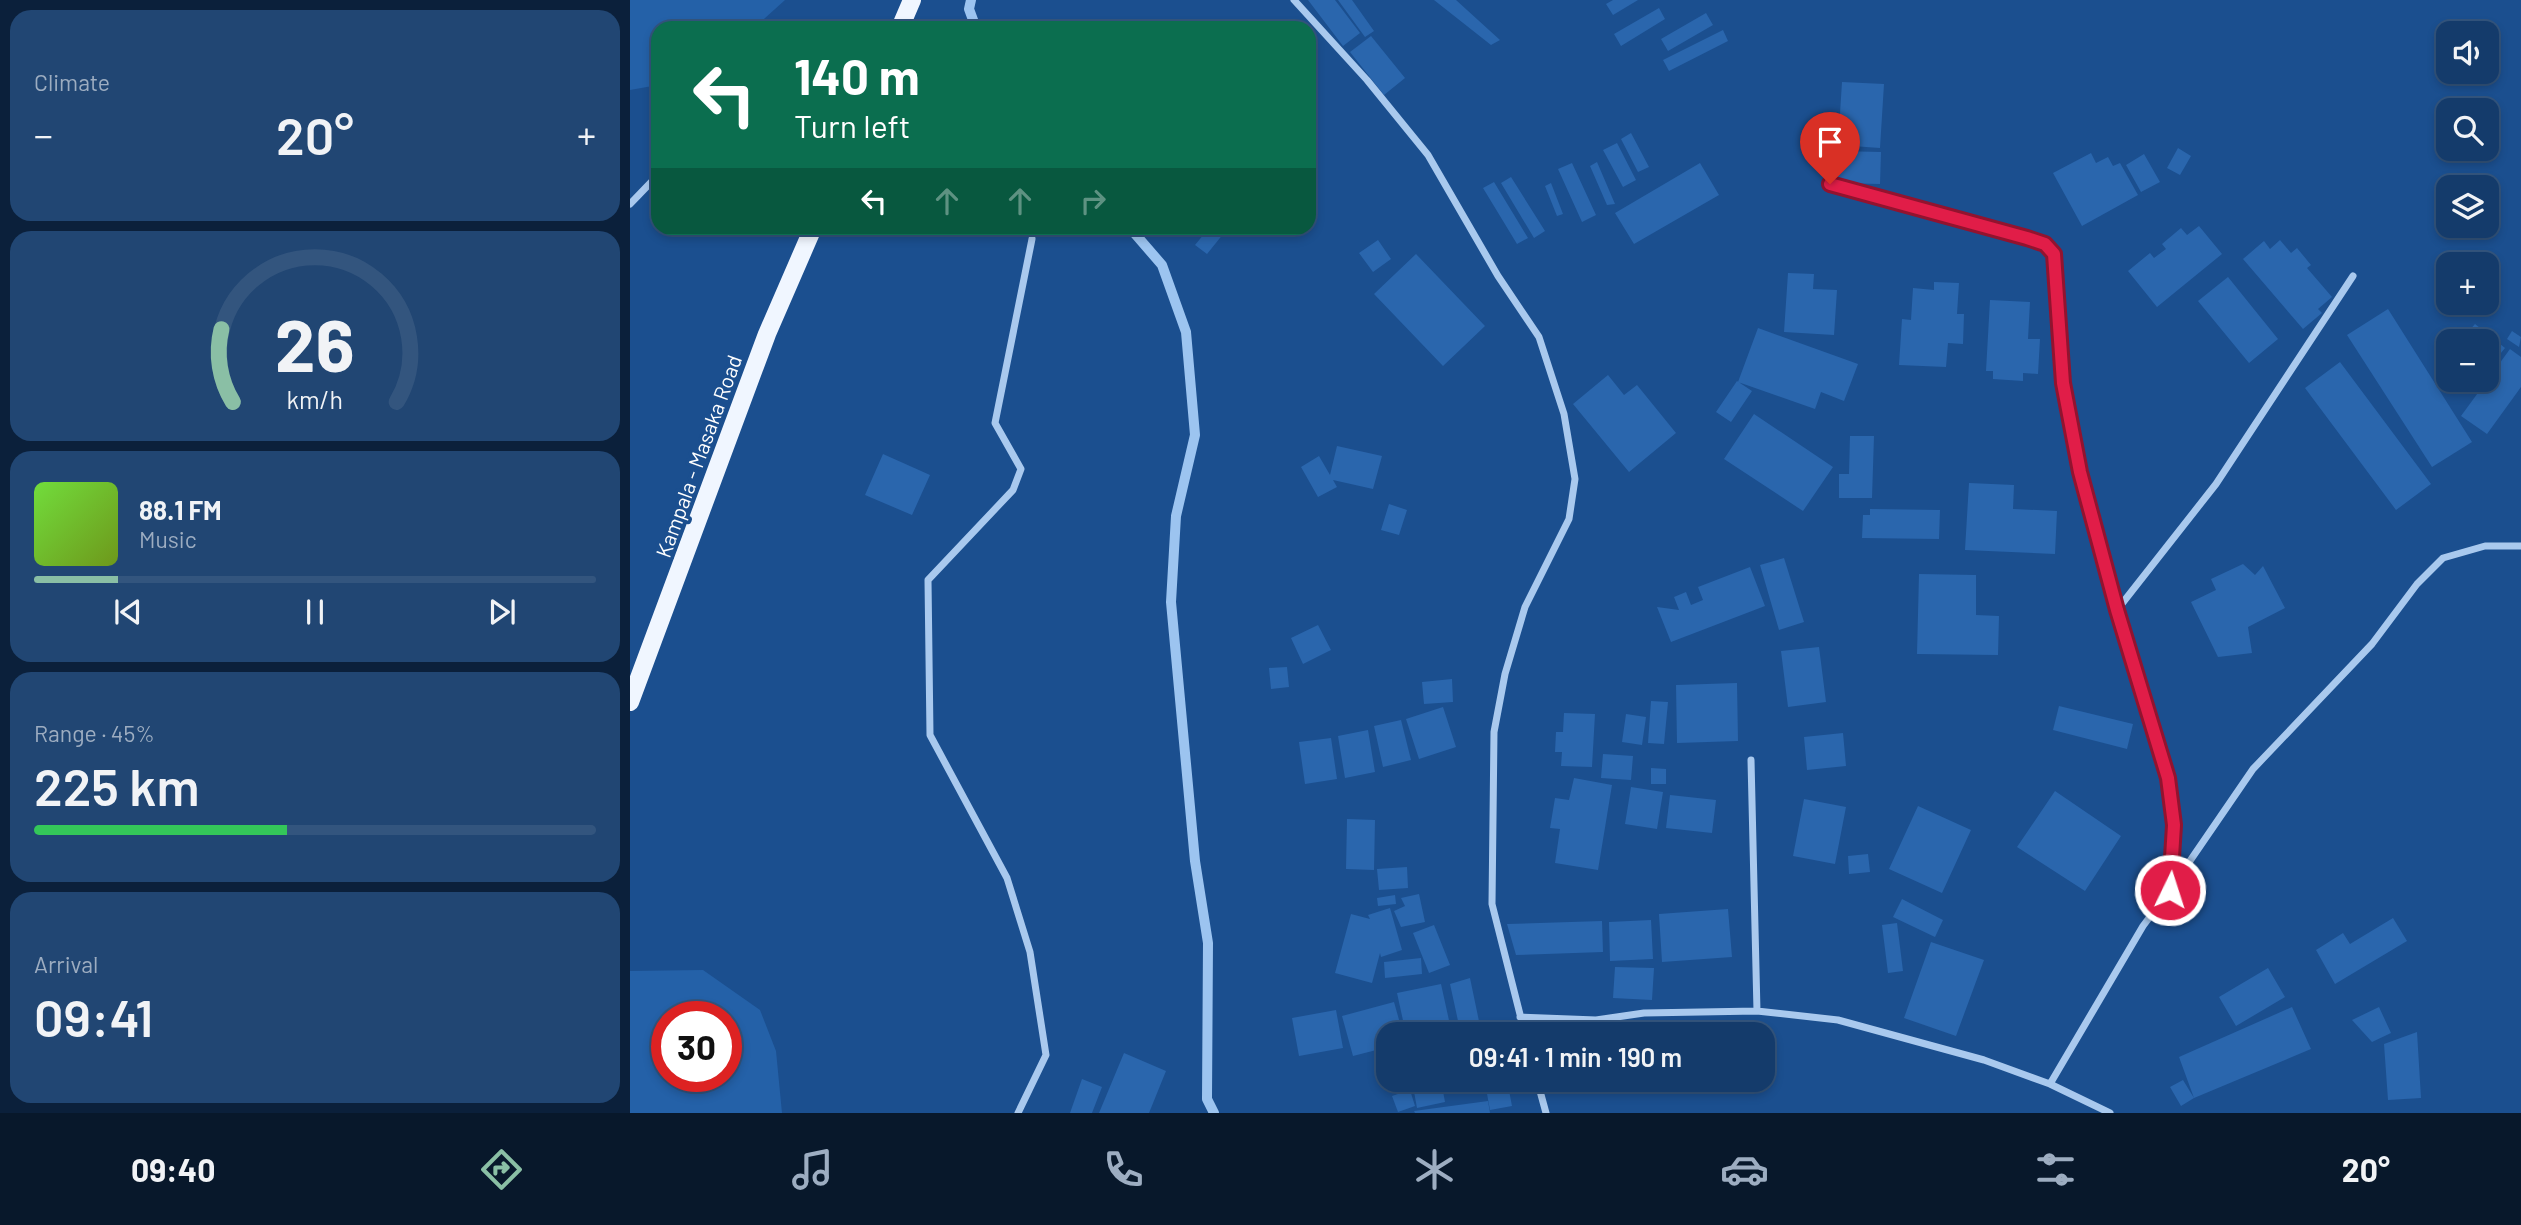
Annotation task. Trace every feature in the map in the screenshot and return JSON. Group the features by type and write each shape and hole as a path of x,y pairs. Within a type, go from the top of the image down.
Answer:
{"main road":[{"path":"902,21 912,0"},
{"name":"Kampala - Masaka Road","path":"630,702 767,334 810,235"}],"street":[{"path":"1294,0 1313,21"},
{"path":"1316,24 1367,80 1428,155 1497,276 1539,337 1564,414 1575,479 1569,519 1525,607 1505,674 1494,732 1492,904 1521,1022"},
{"path":"630,204 651,182"},
{"path":"1830,184 2027,238 2045,244 2054,254 2063,383 2080,472 2117,610 2168,778 2174,825 2170,890"},
{"path":"1018,1113 1046,1055 1030,952 1007,878 930,735 928,580 1013,490 1021,469 995,423 1032,239"},
{"path":"2117,610 2216,484 2353,276"},
{"path":"2050,1084 2143,926 2253,769 2372,645 2417,584 2443,558 2485,546 2521,546"},
{"path":"1751,760 1757,1011"},
{"path":"1520,1017 1596,1020 1644,1013 1757,1011 1838,1020 1984,1060 2050,1084 2110,1113"},
{"path":"1540,1092 1546,1113"}],"shaded area":[{"path":"630,0 785,0 762,21 651,21 651,86 630,90"},
{"path":"703,970 760,1010 776,1051 782,1113 630,1113 630,971"}],"building":[{"path":"1308,0 1335,0 1360,33 1343,46"},
{"path":"1338,0 1352,0 1374,31 1365,37"},
{"path":"1434,0 1456,0 1500,40 1491,45"},
{"path":"1613,0 1638,0 1613,15 1606,4"},
{"path":"1659,8 1665,19 1621,46 1614,34"},
{"path":"1706,13 1713,25 1668,51 1661,39"},
{"path":"1723,30 1728,41 1669,71 1663,60"},
{"path":"1371,36 1405,78 1384,95 1350,52"},
{"path":"1842,82 1884,84 1880,148 1838,145"},
{"path":"1631,133 1649,167 1638,172 1621,139"},
{"path":"1617,143 1636,180 1623,187 1603,150"},
{"path":"2178,148 2191,156 2180,175 2167,168"},
{"path":"1838,151 1881,152 1880,184 1837,183"},
{"path":"2091,153 2096,163 2108,157 2113,166 2120,163 2138,195 2082,226 2053,173"},
{"path":"2144,154 2160,182 2141,192 2126,165"},
{"path":"1597,162 1615,204 1607,205 1590,166"},
{"path":"1572,163 1596,215 1582,222 1558,169"},
{"path":"1700,163 1719,195 1634,244 1615,213"},
{"path":"1511,177 1545,231 1534,238 1501,183"},
{"path":"1494,182 1528,238 1517,244 1483,188"},
{"path":"1551,183 1563,214 1557,216 1545,186"},
{"path":"2199,226 2222,254 2157,307 2128,271 2150,253 2154,258 2166,249 2162,244 2181,228 2187,235"},
{"path":"1203,235 1222,235 1207,254 1195,245"},
{"path":"1378,240 1391,259 1373,272 1359,253"},
{"path":"2280,240 2291,253 2297,248 2311,265 2307,268 2332,297 2318,309 2322,313 2303,329 2243,259 2264,241 2270,249"},
{"path":"1416,254 1485,326 1443,366 1374,294"},
{"path":"1788,273 1814,274 1813,289 1837,290 1834,335 1784,332"},
{"path":"2228,277 2278,339 2249,363 2198,301"},
{"path":"1934,282 1959,283 1957,314 1964,314 1963,344 1948,343 1946,367 1899,365 1902,319 1911,320 1913,288 1934,290"},
{"path":"1990,300 2030,302 2028,339 2040,339 2038,374 2023,373 2023,381 1993,379 1993,371 1986,371"},
{"path":"2388,309 2436,385 2436,392 2440,392 2472,442 2432,467 2347,335"},
{"path":"1758,328 1858,364 1844,401 1821,392 1815,409 1738,382"},
{"path":"2512,331 2521,337 2519,347 2507,339"},
{"path":"2499,343 2505,348 2499,355"},
{"path":"2510,349 2521,357 2521,387 2487,434 2461,416 2479,392 2499,392 2499,364"},
{"path":"2340,362 2431,484 2396,510 2305,388"},
{"path":"1608,375 1624,395 1637,385 1676,433 1629,472 1573,404"},
{"path":"1737,381 1752,391 1731,422 1716,412"},
{"path":"1754,414 1833,467 1803,511 1724,459"},
{"path":"1850,436 1874,436 1872,498 1839,498 1839,474 1849,474"},
{"path":"1337,446 1382,456 1373,489 1333,480 1337,487 1318,497 1301,467 1319,456 1330,475"},
{"path":"883,454 930,475 912,515 865,495"},
{"path":"1969,483 2014,485 2013,509 2057,511 2055,554 1965,550"},
{"path":"1389,504 1407,510 1399,535 1381,530"},
{"path":"1870,509 1940,510 1939,539 1862,538 1863,515 1870,515"},
{"path":"1784,558 1804,622 1779,630 1760,565"},
{"path":"2243,564 2255,575 2263,566 2285,608 2248,627 2252,653 2218,657 2191,602 2216,590 2211,579"},
{"path":"1750,567 1765,606 1671,642 1657,607 1679,610 1674,597 1686,592 1691,605 1703,600 1698,587"},
{"path":"1919,574 1976,575 1976,615 1999,616 1998,655 1917,654"},
{"path":"1318,625 1331,650 1303,664 1291,638"},
{"path":"1819,647 1826,702 1788,707 1781,651"},
{"path":"1287,667 1289,687 1271,689 1269,668"},
{"path":"1452,679 1453,702 1424,704 1422,682"},
{"path":"1737,683 1738,741 1677,743 1676,685"},
{"path":"1651,701 1668,702 1664,744 1648,743"},
{"path":"2059,706 2133,724 2127,749 2053,730"},
{"path":"1443,707 1456,747 1419,759 1406,719"},
{"path":"1564,713 1595,714 1592,767 1561,766 1562,752 1555,752 1556,732 1563,732"},
{"path":"1626,714 1646,717 1642,745 1622,742"},
{"path":"1401,720 1411,760 1383,767 1374,726"},
{"path":"1368,730 1375,772 1345,778 1338,736"},
{"path":"1843,733 1846,766 1807,770 1804,737"},
{"path":"1331,738 1337,779 1305,784 1299,742"},
{"path":"1603,754 1633,756 1631,780 1601,778"},
{"path":"1651,768 1666,769 1666,784 1651,784"},
{"path":"1574,778 1612,785 1598,870 1555,863 1560,829 1550,828 1555,798 1569,800"},
{"path":"1631,787 1663,792 1657,829 1625,824"},
{"path":"2055,791 2121,836 2085,891 2017,847"},
{"path":"1670,795 1716,800 1712,833 1666,828"},
{"path":"1804,799 1846,807 1835,864 1793,856"},
{"path":"1918,806 1971,830 1942,893 1889,869"},
{"path":"1347,819 1375,820 1374,870 1346,869"},
{"path":"1868,854 1870,872 1849,874 1848,856"},
{"path":"1407,867 1408,888 1379,890 1377,869"},
{"path":"1419,894 1425,922 1401,927 1394,911 1405,906 1401,898"},
{"path":"1395,895 1396,904 1378,906 1377,898"},
{"path":"1902,899 1943,920 1935,937 1893,917"},
{"path":"1390,908 1402,950 1381,957 1380,953 1372,983 1335,973 1351,914 1370,919 1368,915"},
{"path":"1728,909 1732,957 1662,962 1659,914"},
{"path":"2393,918 2407,941 2335,984 2316,950 2343,933 2350,944"},
{"path":"1651,920 1653,959 1610,961 1609,922"},
{"path":"1602,921 1603,952 1516,955 1507,924"},
{"path":"1897,923 1903,971 1888,973 1882,925"},
{"path":"1434,925 1450,965 1429,973 1413,933"},
{"path":"1931,942 1984,960 1956,1036 1904,1018"},
{"path":"1421,958 1422,974 1385,978 1384,962"},
{"path":"1615,967 1654,968 1652,1000 1613,998"},
{"path":"2268,968 2285,997 2236,1026 2219,997"},
{"path":"1470,978 1479,1022 1458,1022 1450,984"},
{"path":"1441,984 1449,1022 1403,1022 1397,993"},
{"path":"1394,1002 1400,1022 1376,1022 1376,1050 1353,1056 1342,1016"},
{"path":"2292,1007 2311,1049 2194,1098 2179,1057"},
{"path":"2379,1007 2391,1033 2372,1042 2352,1020"},
{"path":"1336,1010 1343,1048 1299,1056 1292,1018"},
{"path":"2417,1032 2421,1098 2388,1100 2384,1044"},
{"path":"1124,1053 1166,1071 1149,1113 1099,1113"},
{"path":"1082,1079 1102,1087 1092,1113 1070,1113"},
{"path":"2183,1080 2194,1098 2181,1106 2170,1087"},
{"path":"1411,1092 1415,1106 1398,1112 1392,1096"},
{"path":"1414,1092 1443,1092 1445,1102 1417,1108"},
{"path":"1487,1092 1509,1092 1512,1106 1490,1110"},
{"path":"1488,1101 1490,1113 1414,1111"}],"waterway":[{"path":"971,0 969,9 973,21"},
{"path":"1136,235 1162,265 1186,332 1195,435 1176,516 1171,602 1195,861 1208,943 1207,1099 1214,1113"}],"route":[{"path":"1830,184 2027,238 2045,244 2054,254 2063,383 2080,472 2117,610 2168,778 2174,825 2170,890"}]}
